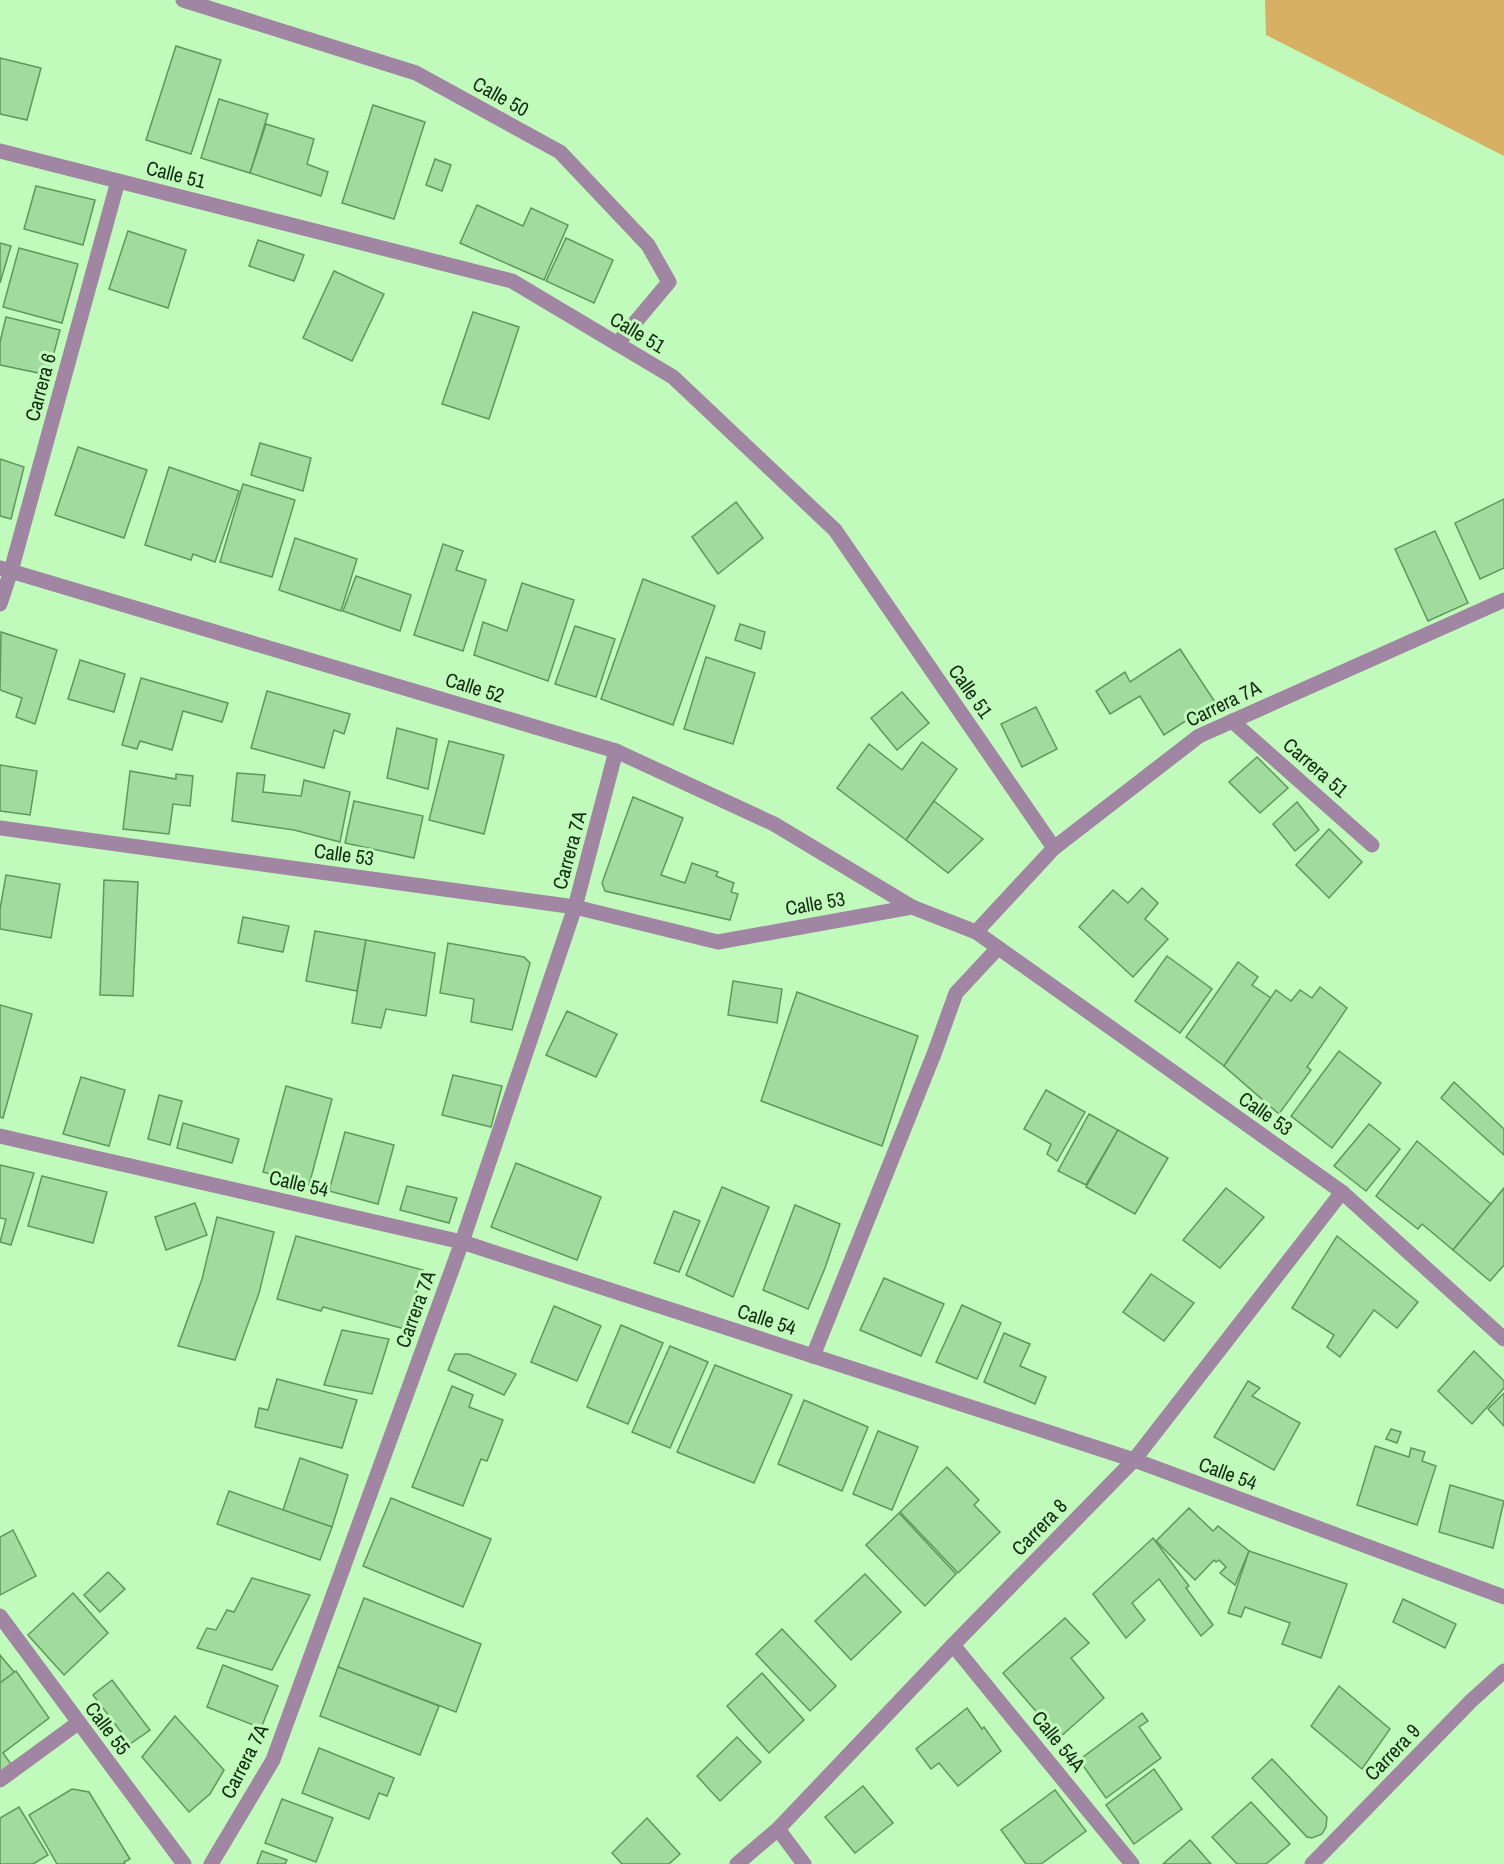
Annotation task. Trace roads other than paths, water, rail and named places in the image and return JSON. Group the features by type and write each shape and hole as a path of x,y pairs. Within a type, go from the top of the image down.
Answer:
{"street":[{"name":"Calle 50","path":"183,0 416,73 560,152 648,245 669,282 617,344"},
{"name":"Calle 51","path":"0,151 512,281 673,377 835,530 1054,848"},
{"name":"Carrera 6","path":"0,604 5,570 118,181"},
{"name":"Calle 52","path":"5,570 616,751 774,824 912,907"},
{"name":"Carrera 7A","path":"976,932 1054,848 1198,736 1504,600"},
{"name":"Carrera 51","path":"1232,721 1372,845"},
{"name":"Carrera 7A","path":"211,1864 273,1760 462,1242 575,907 616,751"},
{"name":"Calle 53","path":"0,828 575,907 718,942 912,907 976,932 1342,1192 1504,1339"},
{"path":"813,1356 934,1054 956,993 998,948"},
{"name":"Calle 54","path":"0,1136 462,1242 1134,1460 1504,1597"},
{"name":"Carrera 8","path":"737,1864 778,1829 953,1645 1134,1460 1342,1192"},
{"name":"Calle 55","path":"0,1616 184,1864"},
{"name":"Calle 54A","path":"953,1645 1132,1864"},
{"name":"Carrera 9","path":"1312,1864 1471,1701 1504,1671"},
{"path":"0,1780 78,1723"},
{"path":"778,1829 804,1864"}]}
